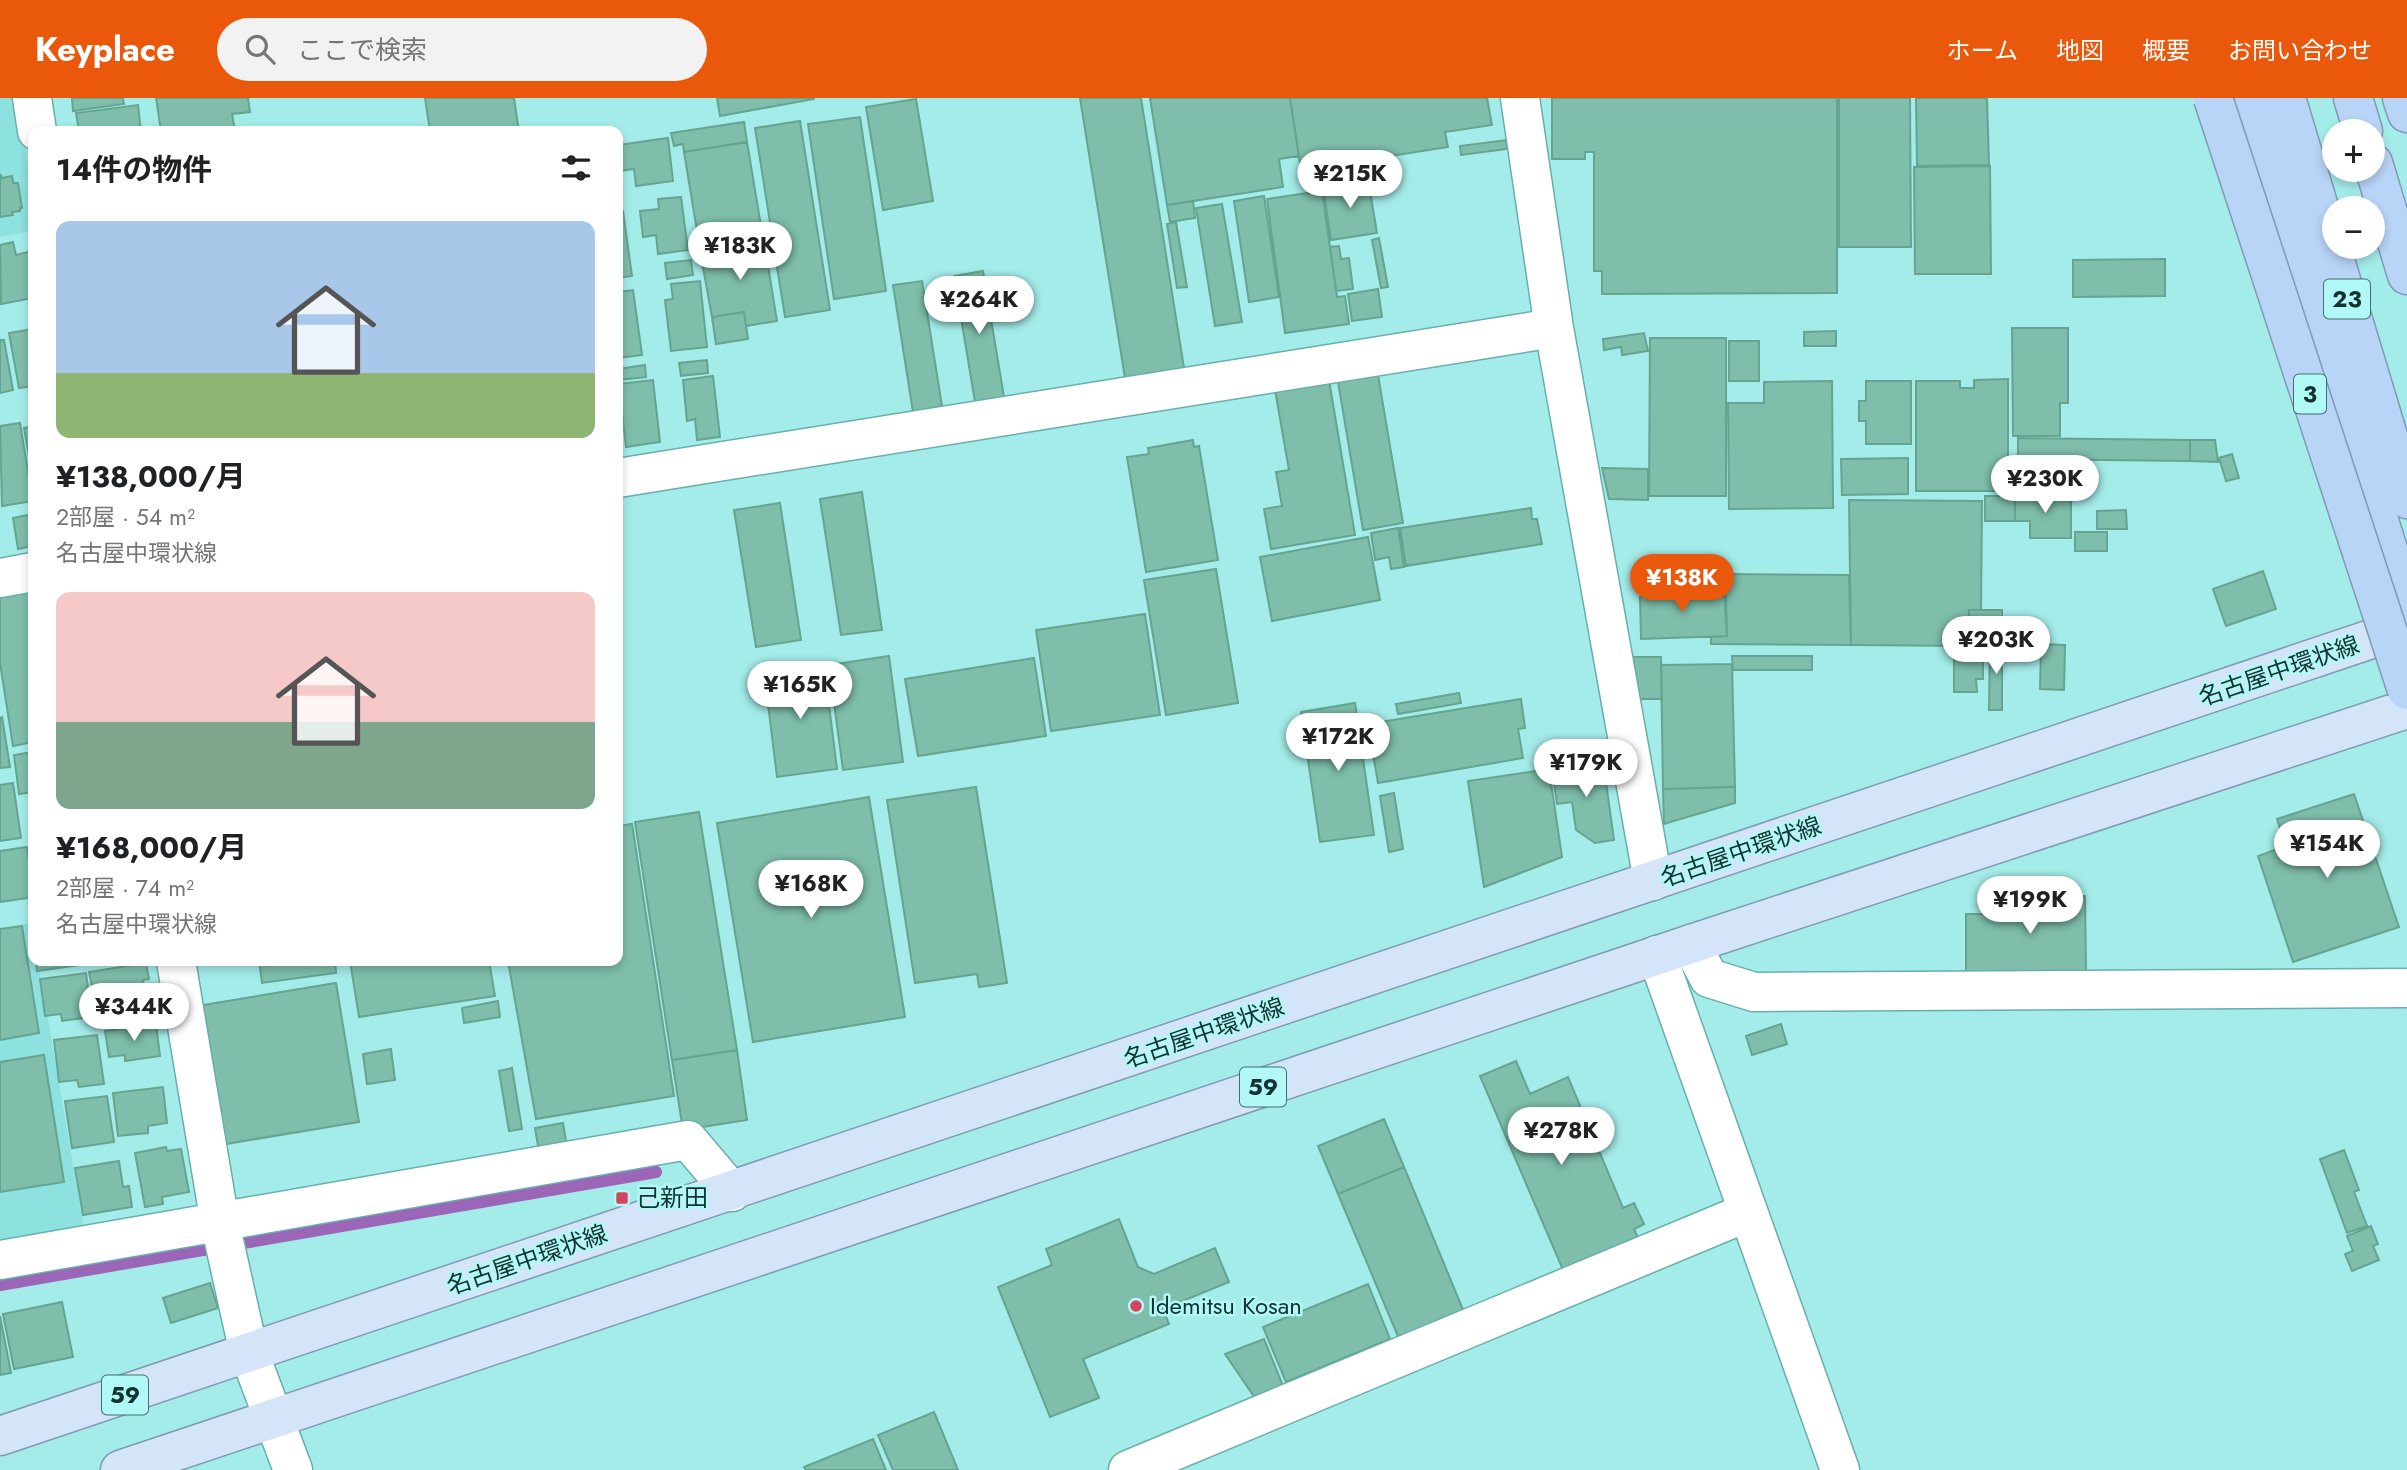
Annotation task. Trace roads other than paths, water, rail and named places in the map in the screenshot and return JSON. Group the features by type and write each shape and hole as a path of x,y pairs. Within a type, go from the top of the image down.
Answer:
{"highway":[{"name":"3","path":"2213,98 2407,690"},
{"name":"23","path":"2248,98 2407,611"},
{"name":"23","path":"2286,98 2407,499"},
{"path":"2353,98 2359,119"},
{"path":"2402,98 2407,113"},
{"path":"2379,182 2407,275"}],"main road":[{"name":"名古屋中環状線","path":"0,1436 2407,627"},
{"name":"59","path":"120,1470 1674,949 2407,709"}],"street":[{"path":"32,98 36,126"},
{"path":"1520,98 1554,328 1653,881"},
{"path":"623,477 1554,328"},
{"path":"0,578 28,573"},
{"path":"1674,949 1709,978 1754,992 2407,988"},
{"path":"1674,949 1748,1212 1840,1470"},
{"path":"177,966 223,1239 249,1353 293,1470"},
{"path":"0,1260 223,1239 688,1140 732,1192"},
{"path":"1128,1470 1748,1212"}],"waterway":[{"path":"0,1285 656,1172"}],"place":[{"name":"己新田","path":"622,1198"},
{"name":"Idemitsu Kosan","path":"1136,1306"}]}
